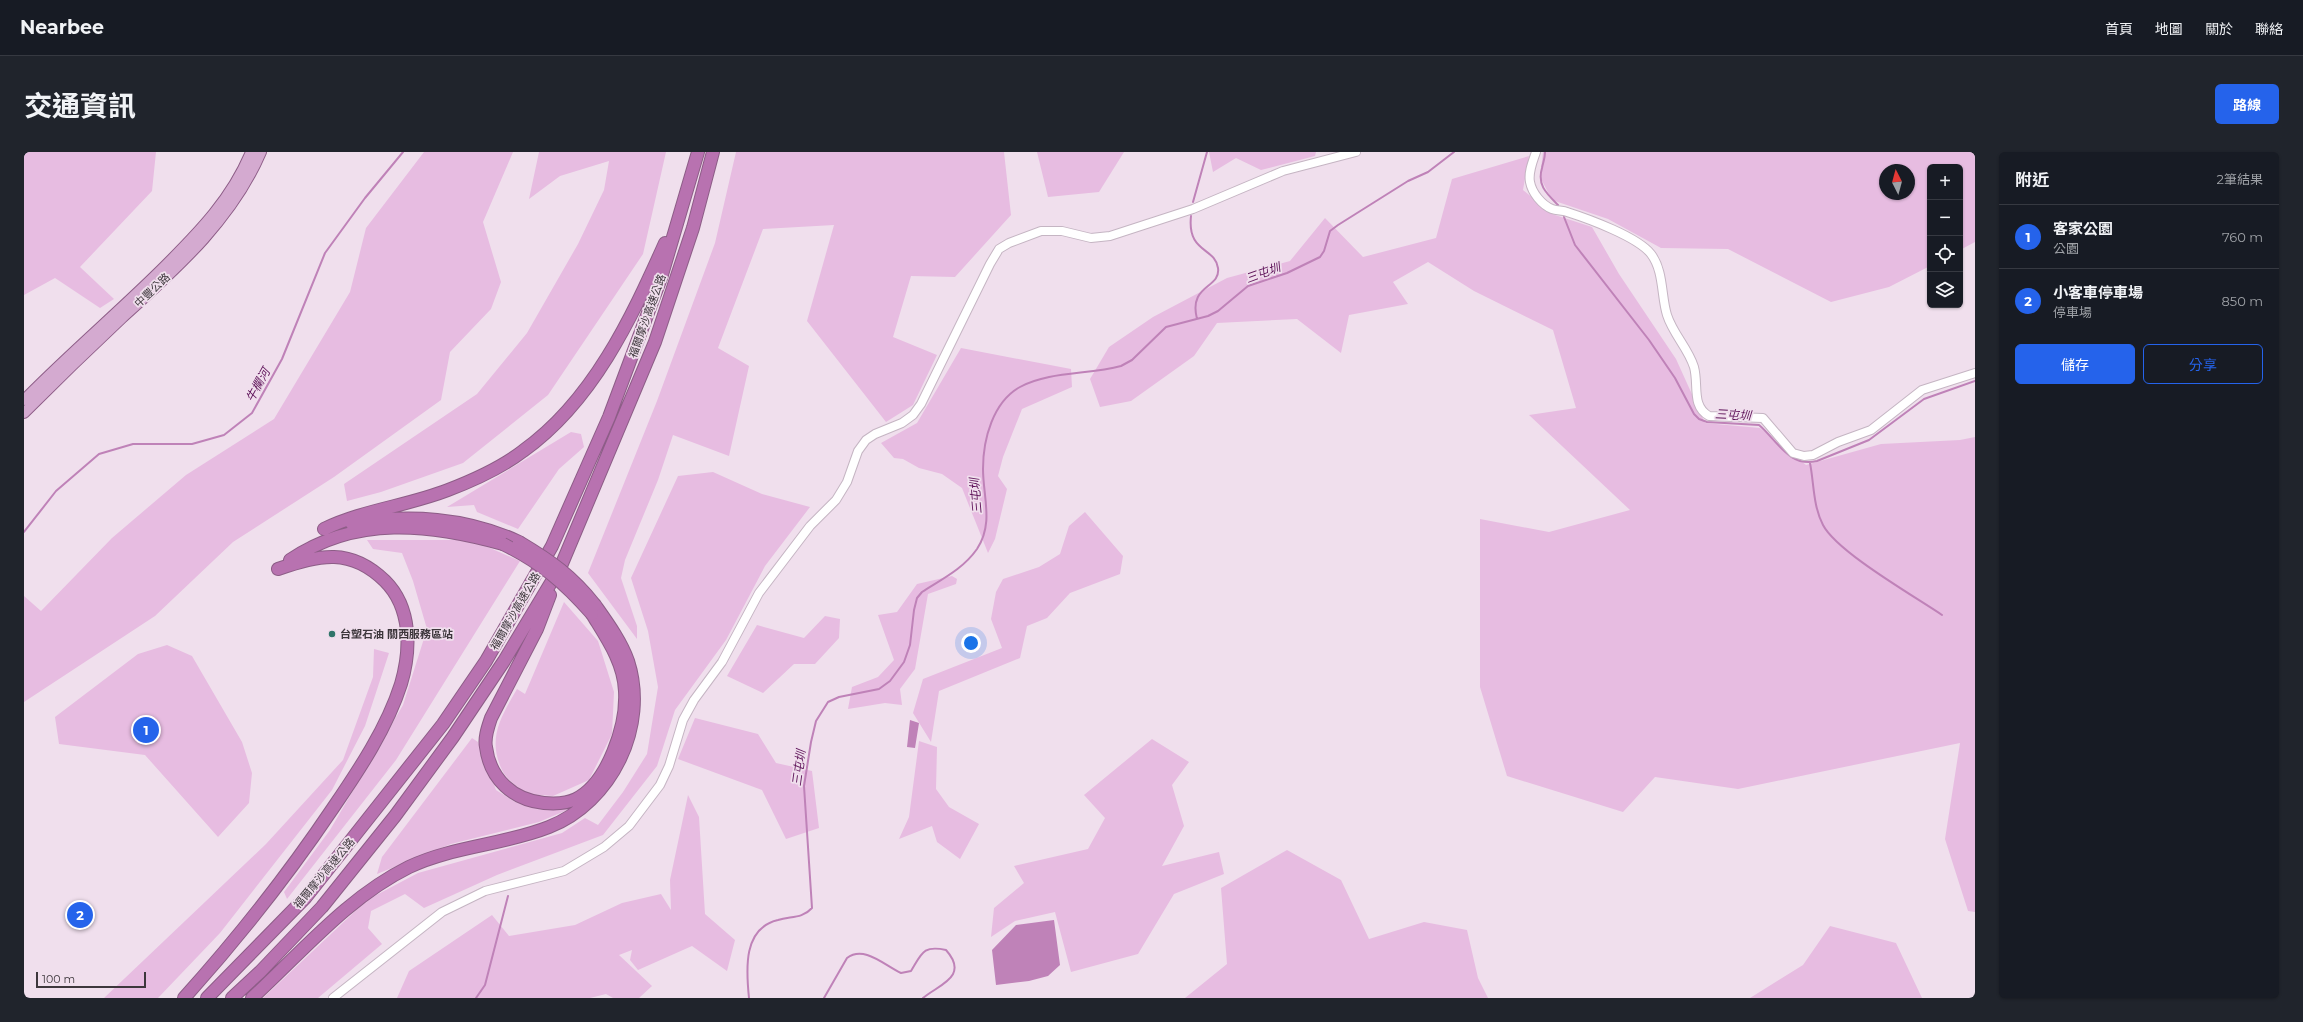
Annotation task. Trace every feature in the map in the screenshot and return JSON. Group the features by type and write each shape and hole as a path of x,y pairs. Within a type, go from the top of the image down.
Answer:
{"highway":[{"name":"福爾摩沙高速公路","path":"207,998 306,897 443,724 486,661 552,546 609,417 662,278 698,152"},
{"name":"福爾摩沙高速公路","path":"232,998 260,972 322,907 394,816 454,736 504,661 562,566 656,342 693,228 713,152"},
{"path":"562,566 537,629 491,718 486,733 485,746 496,777 504,786 517,796 532,802 561,804 586,794 601,776 611,757 618,735 625,690 618,659 579,585 563,570 519,542 492,531 467,524 410,518 358,522 324,529 344,519 447,491 489,472 524,451 541,436 558,420 611,352 635,309 683,203"},
{"path":"184,998 250,921 303,852 354,776 386,720 401,684 406,650 407,623 396,594 382,578 361,563 350,558 332,556 310,558 278,569 304,551 329,540 358,532 393,527 426,527 464,533 502,544 530,557 557,577 607,622 628,661 634,692 630,734 621,758 606,783 565,820 523,836 446,854 410,867 376,886 340,914 252,998"}],"main road":[{"name":"中豐公路","path":"24,413 130,306 196,235 222,205 239,180 251,152"},
{"name":"中豐公路","path":"24,400 204,240 237,200 261,152"}],"street":[{"path":"333,998 442,912 485,891 564,871 604,847 629,826 660,785 669,766 683,720 694,700 722,662 736,639 748,610 759,593 810,526 836,500 847,482 858,451 866,440 874,434 902,423 913,415 921,404 990,264 999,249 1009,243 1041,231 1052,230 1091,238 1110,236 1193,209 1282,171 1356,152"},
{"path":"1536,152 1529,177 1533,191 1543,203 1553,209 1565,211 1594,221 1636,242 1652,256 1659,271 1668,317 1693,366 1697,404 1701,412 1709,416 1763,418 1793,453 1804,456 1813,455 1838,442 1871,430 1922,390 1975,373"}],"shaded area":[{"path":"24,152 156,152 152,191 80,267 114,299 100,308 55,278 24,295"},
{"path":"424,152 513,152 483,222 501,282 491,309 450,352 441,400 334,477 233,542 155,616 24,702 24,596 41,611 112,538 186,475 274,419 350,292 366,228"},
{"path":"539,152 666,152 643,254 548,395 463,463 381,492 347,501 344,484 477,394 527,333 578,244 604,190 609,161 560,176 529,199"},
{"path":"736,152 1004,152 1011,215 955,277 911,276 893,337 937,355 913,405 886,422 807,321 834,225 763,229 718,348 749,366 729,456 673,435 658,480 625,560 621,578 637,626 637,639 588,573 657,401 715,243"},
{"path":"1037,152 1124,152 1099,192 1048,197"},
{"path":"1209,152 1316,152 1315,156 1261,170 1236,158 1213,172"},
{"path":"1543,152 1975,152 1975,242 1963,248 1963,164 1927,164 1927,268 1889,287 1831,302 1728,249 1661,248 1608,219 1552,200 1540,177"},
{"path":"1529,156 1523,190 1552,214 1592,227 1619,274 1676,359 1705,423 1760,428 1806,465 1881,444 1960,440 1975,437 1975,912 1968,911 1945,839 1960,743 1738,789 1655,777 1623,812 1507,776 1480,687 1480,519 1549,532 1630,510 1529,415 1576,408 1553,330 1474,291 1428,262 1393,282 1408,304 1349,315 1341,353 1297,319 1217,323 1194,356 1131,401 1100,407 1090,379 1109,347 1153,317 1227,278 1290,261 1325,218 1363,257 1436,238 1452,179"},
{"path":"961,348 1071,369 1072,387 1022,409 1003,457 998,476 1007,489 995,539 988,553 962,488 942,474 919,468 903,459 894,458 881,443 917,423"},
{"path":"571,432 581,434 584,447 559,469 518,529 477,512 474,505 447,507"},
{"path":"713,472 762,494 810,507 765,566 726,640 675,710 657,766 603,835 497,875 424,908 405,894 371,911 368,928 382,944 318,998 263,998 367,900 418,873 562,833 585,818 598,825 623,792 647,754 658,687 648,631 631,578 678,476"},
{"path":"1085,512 1123,556 1120,574 1070,593 1047,618 1027,626 1020,658 939,691 931,742 913,713 923,679 1002,648 991,619 996,592 1003,579 1039,567 1060,554 1069,526"},
{"path":"367,540 472,540 520,561 396,760 287,899 284,892 330,830 403,705 427,629 413,581 402,553 373,549"},
{"path":"952,576 957,579 956,584 928,594 915,669 900,689 902,705 885,703 848,709 852,687 878,677 894,660 878,615 897,612 917,584"},
{"path":"564,602 598,641 614,692 612,734 589,780 553,796 526,794 510,780 502,770 496,748 496,738 501,718 517,689 525,694"},
{"path":"825,616 840,619 839,638 815,664 794,664 763,693 727,676 757,625 804,638"},
{"path":"167,645 192,656 242,742 252,773 249,803 218,837 145,755 59,744 55,717 138,654"},
{"path":"374,649 389,653 365,726 332,790 220,933 158,998 104,998 266,844 343,760 373,677"},
{"path":"695,718 758,734 776,763 812,771 819,828 786,839 762,790 678,759"},
{"path":"910,720 919,723 915,748 907,747"},
{"path":"472,738 478,742 496,790 515,802 572,808 539,822 451,844 377,874 382,857"},
{"path":"1152,739 1189,762 1172,785 1184,826 1162,866 1219,852 1224,874 1174,894 1138,954 1071,972 1055,912 1015,921 991,937 994,908 1024,883 1014,866 1088,849 1105,818 1084,795"},
{"path":"919,741 937,747 936,789 949,807 979,824 960,859 937,842 932,826 899,839 909,817"},
{"path":"688,795 699,817 705,914 735,940 727,971 692,946 638,970 630,960 632,950 619,955 652,986 639,998 613,998 606,994 590,998 397,998 409,971 492,915 509,936 575,925 622,903 661,894 671,910 670,880"},
{"path":"1287,850 1341,880 1369,939 1424,922 1467,930 1478,978 1488,998 1185,998 1227,964 1221,888"},
{"path":"1054,920 1060,965 1048,976 1029,981 996,985 992,950 1016,925"},
{"path":"1830,926 1896,943 1922,998 1750,998 1803,965"}],"waterway":[{"name":"牛欄河","path":"24,532 56,491 99,454 133,444 192,444 224,435 252,413 282,359 325,253 365,198 403,152"},
{"path":"1193,202 1207,152"},
{"name":"三屯圳","path":"749,998 747,975 749,951 758,931 767,924 778,920 800,916 812,908 804,786 816,721 828,702 839,697 879,689 890,681 904,662 910,645 917,598 922,592 959,568 977,549 982,539 986,520 983,457 991,422 1003,402 1020,387 1044,378 1121,366 1132,360 1166,327 1208,316 1218,311 1248,286 1287,273 1320,257 1324,251 1330,231 1408,181 1428,172 1454,152"},
{"name":"三屯圳","path":"1545,152 1541,174 1542,184 1546,193 1558,205"},
{"path":"1191,216 1193,237 1197,243 1212,256 1216,261 1218,268 1218,275 1215,280 1200,293 1197,299 1195,308 1197,319"},
{"name":"三屯圳","path":"1564,217 1575,245 1649,340 1675,378 1694,414 1699,419 1707,422 1759,425 1791,457 1807,462 1817,461 1869,440 1924,399 1975,381"},
{"path":"1810,463 1817,510 1823,525 1831,536 1844,548 1877,573 1942,615"},
{"path":"476,998 485,985 508,896"},
{"name":"三屯圳","path":"824,998 847,958 854,955 867,955 881,961 901,973 911,971 924,952 932,949 946,950 953,959 955,967 953,974 943,984 923,998"}],"place":[{"name":"台塑石油 關西服務區站","path":"332,634"},
{"name":"客家公園","path":"146,730"},
{"name":"小客車停車場","path":"80,915"}]}
